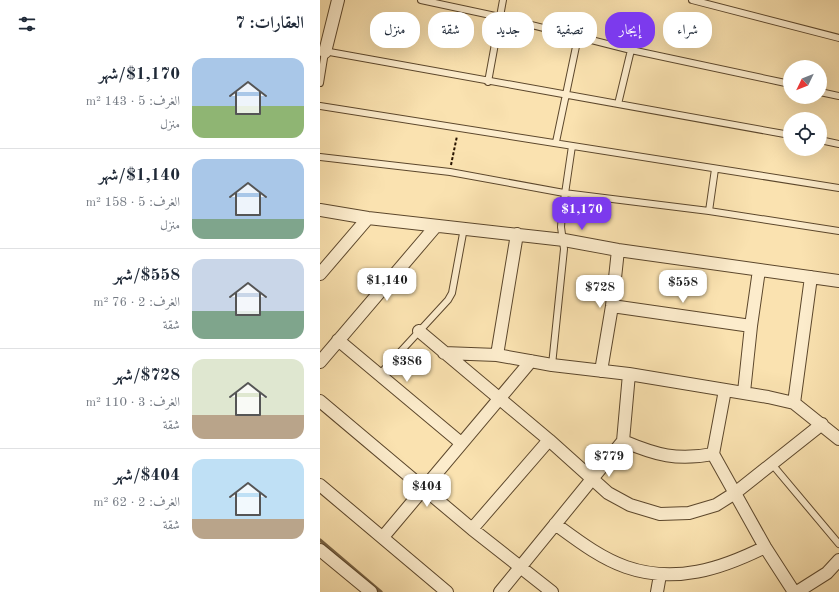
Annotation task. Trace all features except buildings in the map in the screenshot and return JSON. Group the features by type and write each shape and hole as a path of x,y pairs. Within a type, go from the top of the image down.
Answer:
{"street":[{"path":"322,51 338,0"},
{"path":"320,210 368,218 564,240 618,250 839,281"},
{"path":"320,274 368,218"},
{"path":"320,362 436,226"},
{"path":"497,355 517,234"},
{"path":"601,371 612,306 618,250"},
{"path":"744,392 759,270"},
{"path":"794,403 811,277"},
{"path":"612,306 751,326"},
{"path":"419,331 549,440 608,493 630,505 660,514 689,513 716,504 735,493 822,424"},
{"path":"338,340 461,443"},
{"path":"444,353 497,355 552,365 629,374 744,392 794,403 839,439"},
{"path":"383,537 531,361"},
{"path":"500,592 593,480 623,441 629,374"},
{"path":"725,390 713,454 765,548 796,592 827,573 839,560"},
{"path":"320,401 423,489 520,568 552,592"},
{"path":"472,529 549,440"},
{"path":"623,441 652,453 693,458 713,454"},
{"path":"320,485 447,592"},
{"path":"555,524 592,550 625,567 660,575 698,572 735,562 765,548"},
{"path":"320,550 371,592"},
{"path":"656,592 660,575"}],"lane":[{"path":"421,0 482,13"},
{"path":"501,12 503,0"},
{"path":"692,0 839,38"},
{"path":"597,42 783,83"},
{"path":"488,82 494,48"},
{"path":"556,142 576,48"},
{"path":"618,104 631,50"},
{"path":"320,83 322,51 783,134"},
{"path":"827,93 839,96"},
{"path":"320,106 556,142 572,146 839,188"},
{"path":"827,141 839,144"},
{"path":"552,365 564,240 561,227 564,193 572,146"},
{"path":"320,157 450,172 564,193 709,211 839,231"},
{"path":"709,211 715,169"},
{"path":"379,375 440,309 452,293 464,228"},
{"path":"771,463 839,544"}],"path":[{"path":"450,172 458,128"}],"waterway":[{"path":"320,540 381,592"}]}
